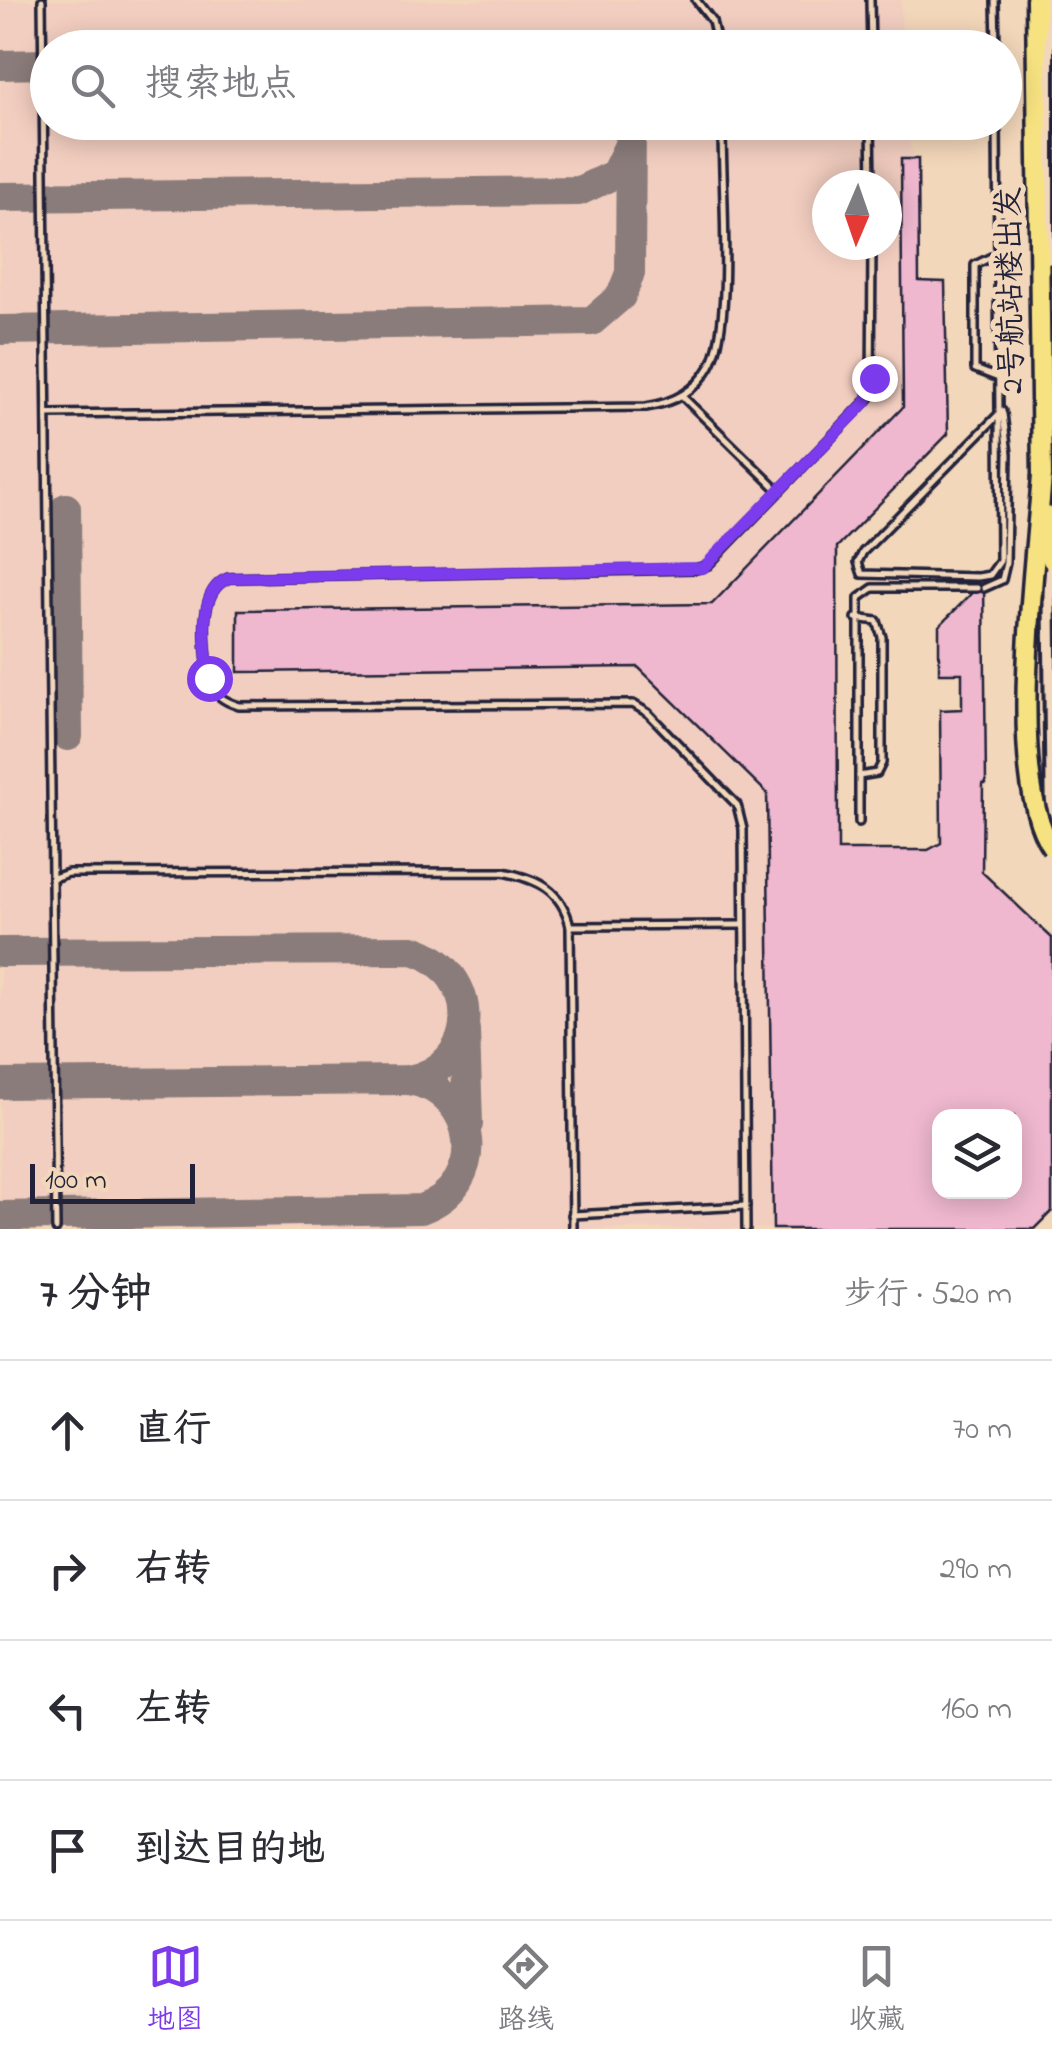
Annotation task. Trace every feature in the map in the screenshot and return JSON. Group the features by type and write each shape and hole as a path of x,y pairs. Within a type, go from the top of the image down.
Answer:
{"highway":[{"name":"2号航站楼出发","path":"1040,10 1042,476 1052,560"},
{"path":"1042,476 1030,609 1030,736 1032,800 1052,851"}],"street":[{"path":"1048,0 1040,10 1052,851"}],"lane":[{"path":"42,0 42,30"},
{"path":"696,0 714,30"},
{"path":"870,0 871,30"},
{"path":"995,0 996,30"},
{"path":"44,140 56,1229"},
{"path":"47,414 646,408 684,397 709,368 721,331 722,140"},
{"path":"872,140 872,170"},
{"path":"997,140 1002,411 1000,561 996,570 978,577 862,574 858,567 862,552 1002,411"},
{"path":"1000,253 975,266 972,305 975,369 1001,379"},
{"path":"746,1229 741,812 640,707 614,702 239,706 212,689 207,607 213,588 229,578 696,569 712,562 871,396 872,260"},
{"path":"684,397 778,490"},
{"path":"859,822 859,598 873,588 981,588 1002,580 1006,563 1008,454 1002,411"},
{"path":"856,618 877,621 882,637 882,764 878,773 859,776"},
{"path":"52,878 68,873 503,872 548,887 562,903 570,926 572,1229"},
{"path":"570,926 743,924"},
{"path":"572,1216 746,1206"}],"shaded area":[{"path":"0,0 901,0 902,30 30,30 30,140 908,140 914,158 918,159 919,281 945,282 948,434 837,547 838,849 928,850 941,843 940,710 962,709 962,674 939,673 939,626 984,581 986,784 982,872 1052,938 1052,1211 1034,1229 0,1229"}],"building":[{"path":"901,159 918,159 919,281 945,282 948,434 837,547 838,850 928,850 941,843 940,710 962,709 962,673 939,673 939,626 984,581 986,784 982,872 1052,938 1052,1211 1034,1229 773,1229 767,793 638,667 238,672 238,610 712,604 903,407"}],"taxiway":[{"path":"0,65 30,64"},
{"path":"0,330 592,321 621,296 630,273 631,140"},
{"path":"0,197 579,191 615,174 629,145"},
{"path":"66,508 68,736"},
{"path":"0,952 413,950 436,961 452,977 462,997 464,1018 461,1039 450,1057 433,1072 408,1080 0,1084"},
{"path":"465,1030 468,1124"},
{"path":"0,1216 421,1209 443,1197 458,1180 466,1161 467,1140 462,1119 450,1101 432,1088 408,1080"}],"route":[{"path":"209,678 209,596 219,582 229,578 703,568 866,402 874,378"}]}
